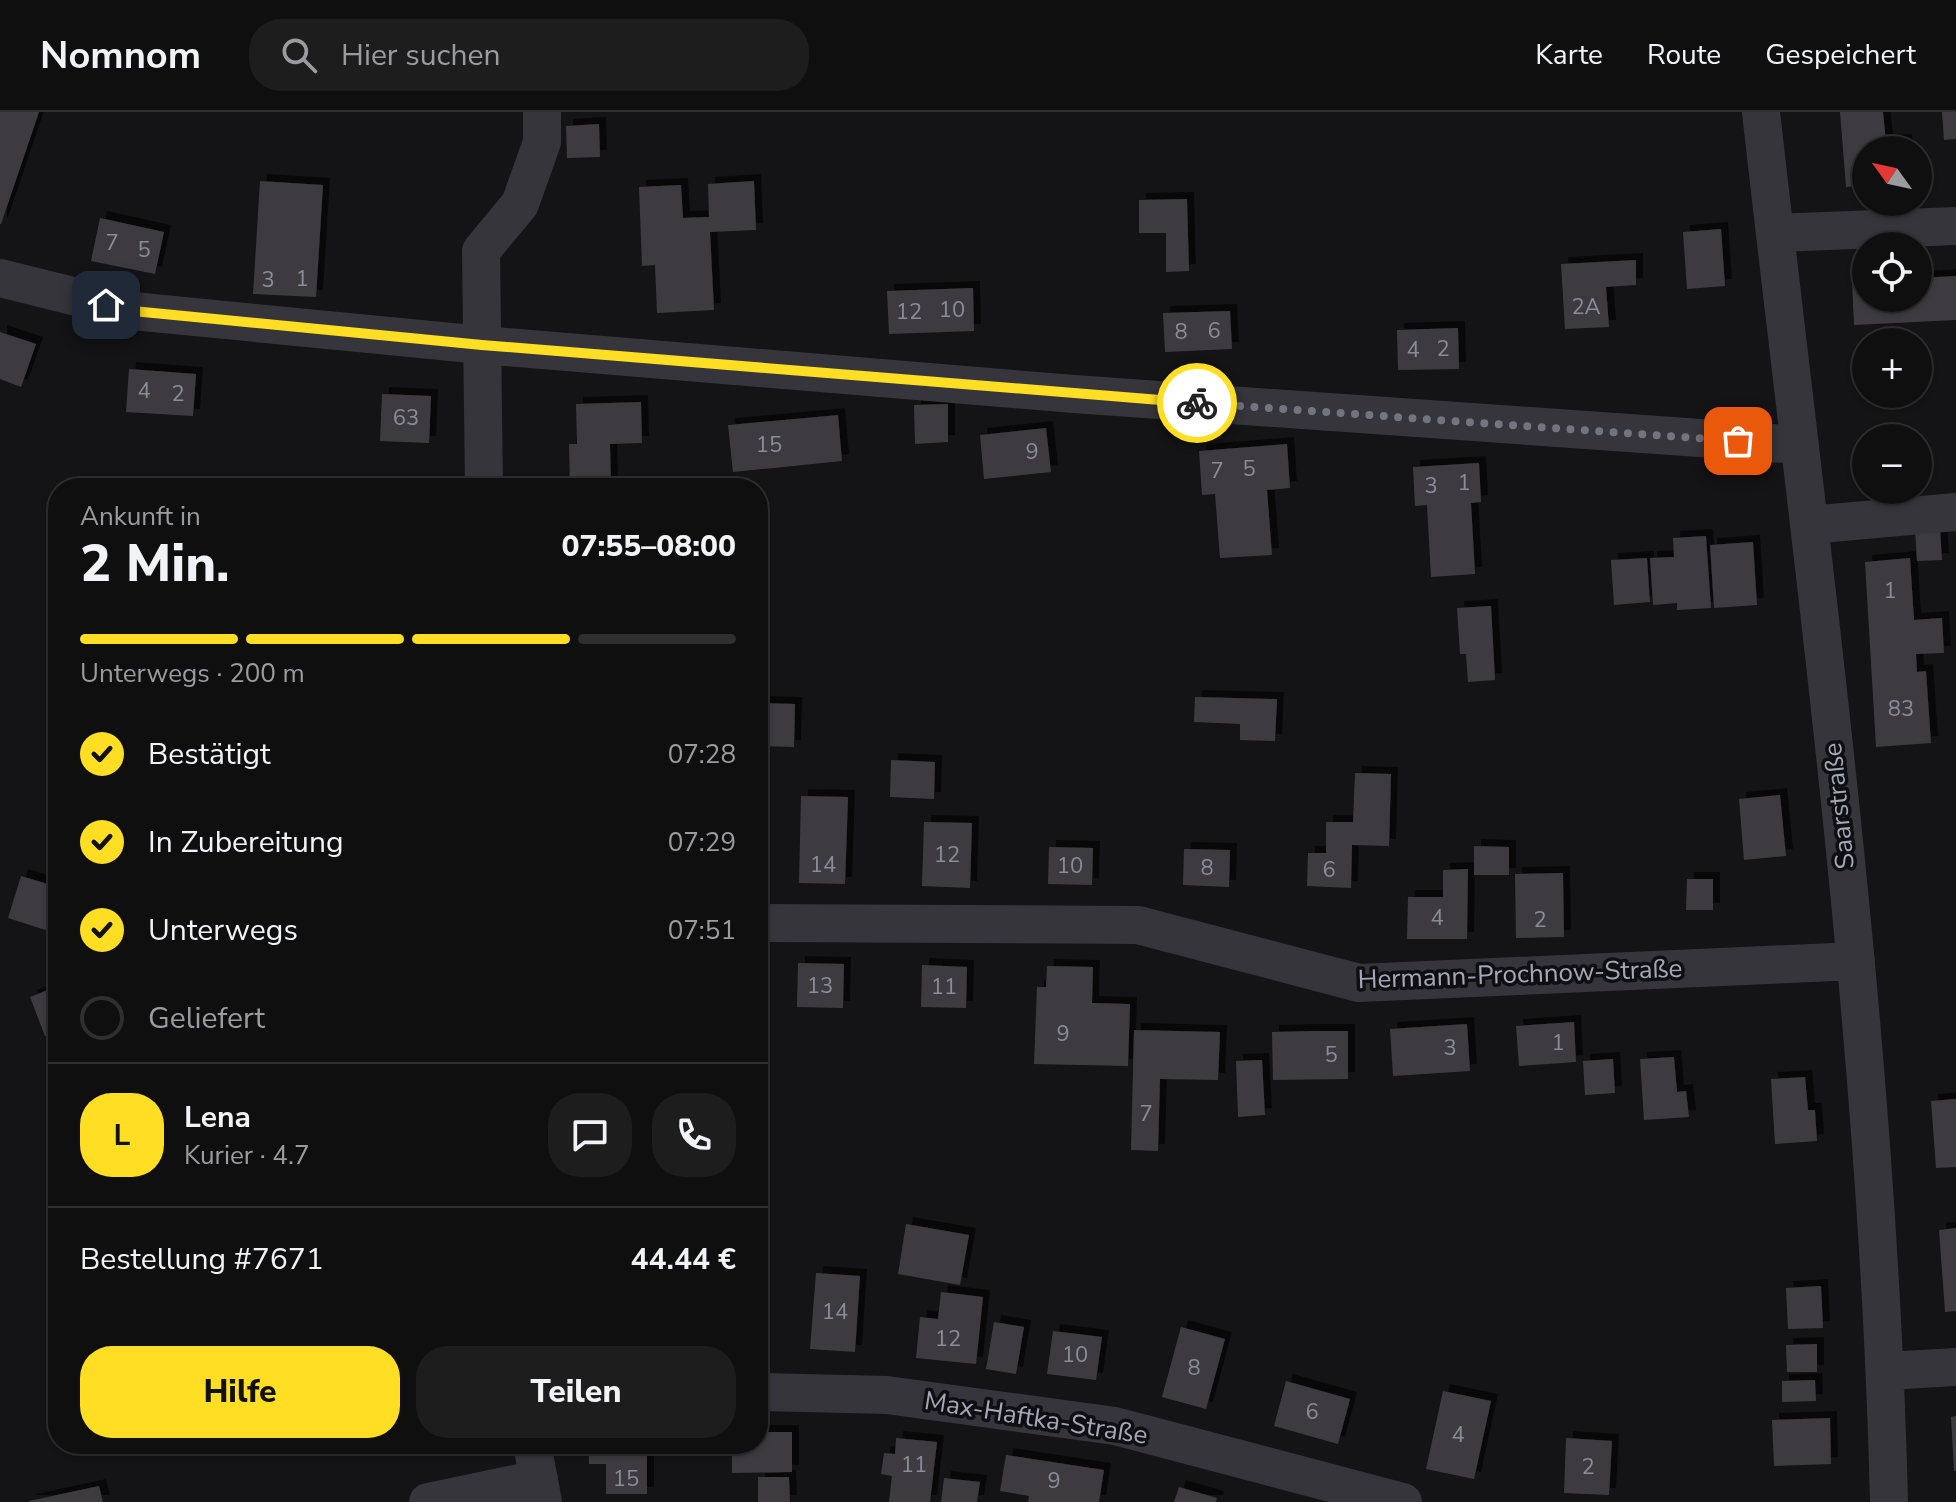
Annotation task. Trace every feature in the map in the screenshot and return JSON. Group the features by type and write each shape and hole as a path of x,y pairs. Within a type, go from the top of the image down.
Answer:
{"street":[{"path":"484,478 481,251 520,204 542,142 542,112"},
{"name":"Saarstraße","path":"1761,112 1856,961 1886,1371 1889,1502"},
{"path":"1775,233 1956,226"},
{"path":"0,278 133,311 482,345 1114,397 1799,445"},
{"path":"1809,525 1956,512"},
{"name":"Hermann-Prochnow-Straße","path":"768,923 1138,925 1359,983 1856,961"},
{"path":"1886,1371 1956,1367"},
{"name":"Max-Haftka-Straße","path":"768,1392 887,1395 1115,1426 1403,1502"},
{"path":"428,1502 538,1475"}],"building":[{"path":"0,112 39,112 1,224 0,224"},
{"path":"1840,112 1883,112 1885,136 1852,136 1852,186 1846,187"},
{"path":"1942,112 1956,112 1956,139 1944,140"},
{"path":"599,124 600,157 567,158 566,126"},
{"path":"260,181 323,185 316,297 253,294"},
{"path":"754,181 756,230 710,232 714,310 657,313 655,265 642,266 639,187 681,185 683,218 709,217 708,184"},
{"path":"1187,199 1189,271 1166,272 1166,233 1139,233 1139,200"},
{"path":"100,218 164,232 155,274 91,261"},
{"path":"1721,229 1725,286 1687,289 1683,232"},
{"path":"1636,260 1636,285 1606,287 1609,327 1565,329 1561,264"},
{"path":"1956,276 1956,320 1854,325 1853,312 1932,312 1932,277"},
{"path":"973,288 974,331 889,334 887,291"},
{"path":"1230,311 1232,349 1165,352 1163,313"},
{"path":"1458,328 1459,369 1398,370 1397,330"},
{"path":"0,332 36,344 21,387 0,379"},
{"path":"129,369 196,374 193,416 126,412"},
{"path":"382,394 431,396 429,443 380,441"},
{"path":"641,402 642,443 610,444 611,478 570,478 569,444 577,444 576,404"},
{"path":"948,404 948,442 915,444 914,405"},
{"path":"838,415 842,461 733,472 728,425"},
{"path":"1046,428 1051,472 984,479 980,435"},
{"path":"1287,444 1290,488 1267,490 1272,555 1220,558 1215,494 1202,495 1199,451"},
{"path":"1479,463 1481,502 1471,503 1475,574 1431,577 1427,505 1415,506 1413,467"},
{"path":"1940,528 1942,560 1917,561 1915,529"},
{"path":"1706,536 1711,608 1677,610 1677,603 1653,605 1650,558 1674,557 1673,538"},
{"path":"1753,542 1757,605 1714,608 1710,545"},
{"path":"1647,558 1650,602 1614,605 1611,560"},
{"path":"1910,558 1914,620 1942,618 1944,653 1916,654 1917,672 1926,671 1931,743 1876,747 1865,562"},
{"path":"1491,606 1495,680 1468,682 1466,654 1460,654 1457,608"},
{"path":"1195,697 1277,699 1275,741 1240,740 1240,724 1194,722"},
{"path":"768,703 795,704 794,747 768,746"},
{"path":"891,760 935,762 934,799 890,797"},
{"path":"1355,773 1391,774 1389,846 1352,845 1351,888 1307,886 1308,853 1326,853 1326,822 1353,822"},
{"path":"1780,795 1786,856 1744,860 1739,799"},
{"path":"801,796 848,797 845,884 799,883"},
{"path":"924,822 972,823 970,888 922,886"},
{"path":"1474,846 1509,847 1509,875 1474,875"},
{"path":"1049,847 1093,848 1092,885 1048,884"},
{"path":"1184,849 1230,850 1229,887 1183,885"},
{"path":"1468,869 1467,939 1407,939 1408,897 1443,897 1443,870"},
{"path":"1563,873 1564,937 1516,938 1515,874"},
{"path":"21,876 48,884 48,931 8,918"},
{"path":"1687,879 1713,879 1713,910 1686,910"},
{"path":"798,963 844,964 843,1008 797,1007"},
{"path":"922,965 967,967 966,1008 921,1007"},
{"path":"1047,966 1093,967 1092,1003 1130,1004 1128,1066 1034,1064 1037,987 1046,987"},
{"path":"48,990 48,1035 45,1036 30,997"},
{"path":"1574,1022 1576,1062 1519,1066 1516,1026"},
{"path":"1467,1024 1470,1071 1393,1076 1390,1029"},
{"path":"1134,1030 1220,1032 1218,1080 1160,1079 1158,1151 1131,1150"},
{"path":"1348,1031 1348,1079 1273,1080 1272,1032"},
{"path":"1674,1057 1677,1092 1686,1091 1689,1117 1644,1120 1640,1059"},
{"path":"1613,1059 1615,1093 1585,1095 1583,1061"},
{"path":"1262,1060 1265,1115 1238,1117 1236,1061"},
{"path":"1805,1077 1808,1110 1815,1110 1817,1141 1775,1144 1771,1079"},
{"path":"1956,1099 1956,1167 1936,1168 1931,1101"},
{"path":"906,1224 969,1235 960,1285 898,1274"},
{"path":"1956,1228 1956,1311 1945,1312 1939,1230"},
{"path":"816,1273 860,1276 855,1352 810,1349"},
{"path":"1821,1286 1823,1328 1788,1329 1786,1288"},
{"path":"941,1292 983,1297 976,1364 916,1358 920,1317 938,1319"},
{"path":"994,1322 1024,1327 1016,1374 986,1369"},
{"path":"1181,1327 1225,1339 1206,1409 1162,1397"},
{"path":"1053,1331 1102,1337 1096,1380 1047,1374"},
{"path":"1817,1344 1817,1372 1787,1372 1786,1345"},
{"path":"1815,1380 1816,1401 1782,1402 1782,1381"},
{"path":"1286,1381 1350,1399 1338,1444 1274,1426"},
{"path":"1443,1391 1491,1401 1474,1479 1426,1469"},
{"path":"1956,1416 1956,1471 1954,1471 1951,1417"},
{"path":"1830,1418 1831,1464 1774,1466 1772,1420"},
{"path":"768,1432 792,1432 792,1472 732,1473 732,1454 768,1454"},
{"path":"896,1438 937,1442 930,1502 889,1502 892,1476 881,1474 884,1453 895,1454"},
{"path":"1566,1438 1612,1441 1609,1495 1564,1493"},
{"path":"589,1454 647,1454 647,1494 606,1494 606,1464 589,1464"},
{"path":"1006,1455 1104,1470 1099,1502 1028,1502 1029,1496 1000,1491"},
{"path":"758,1477 789,1477 790,1502 758,1502"},
{"path":"944,1478 980,1482 977,1502 941,1502"},
{"path":"99,1486 103,1502 29,1502 29,1501"},
{"path":"1179,1487 1217,1498 1216,1502 1174,1502"}],"way so far":[{"path":"1197,403 1738,441"}],"route":[{"path":"106,305 133,311 482,345 1197,403"}]}
